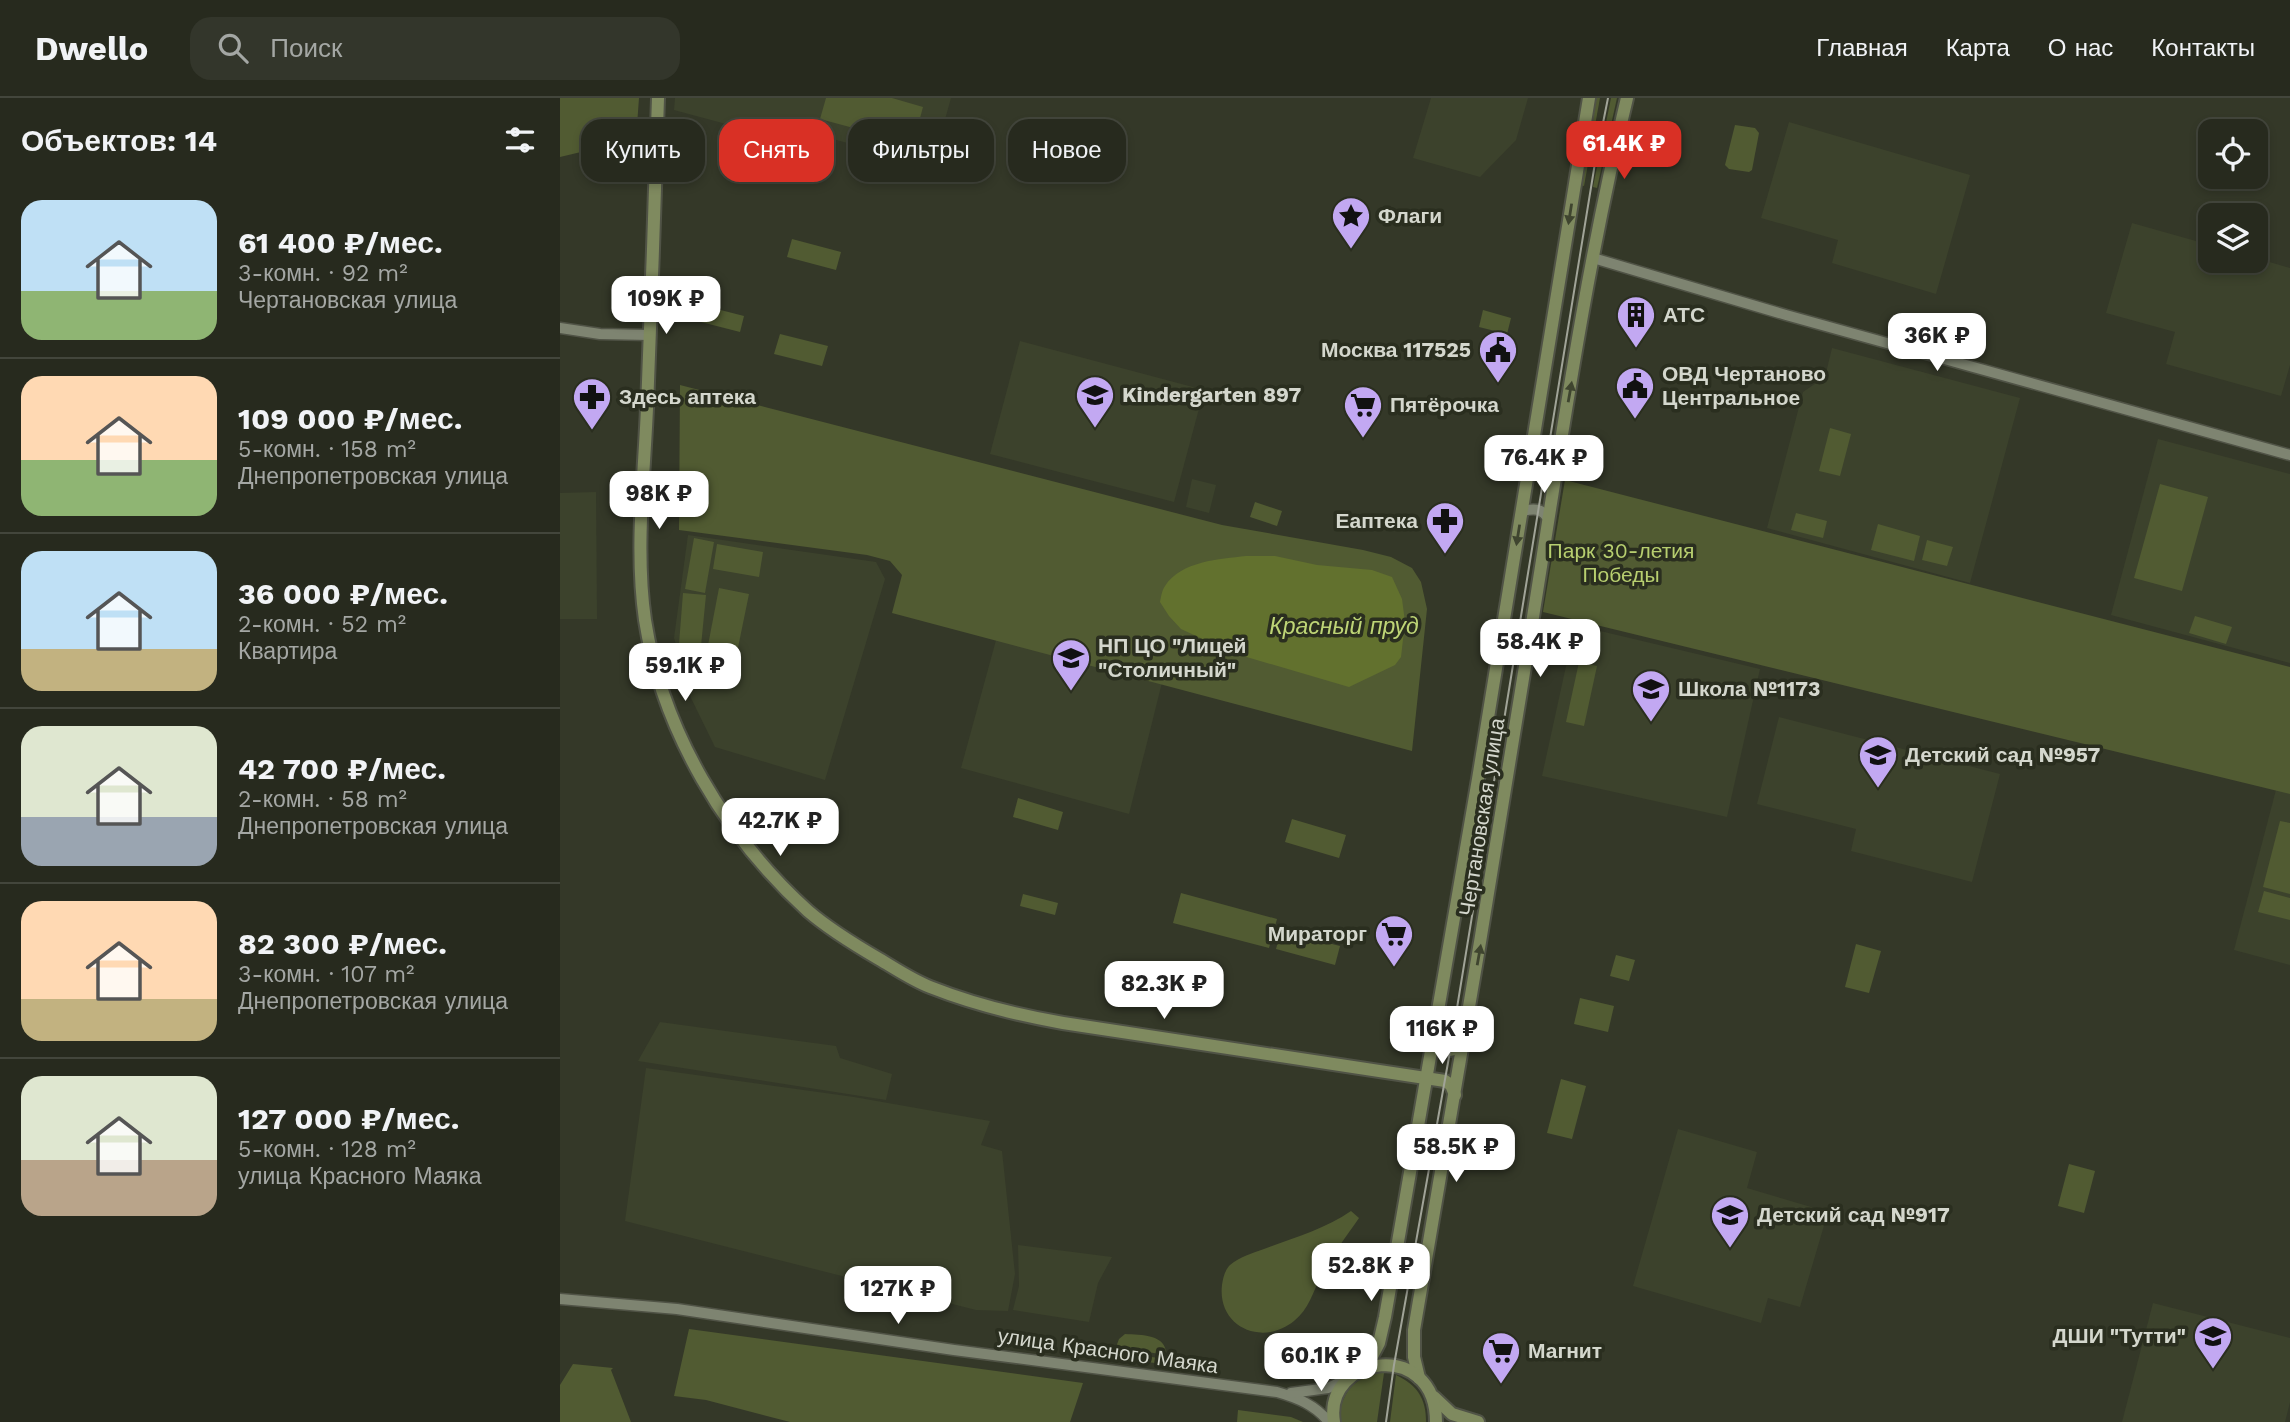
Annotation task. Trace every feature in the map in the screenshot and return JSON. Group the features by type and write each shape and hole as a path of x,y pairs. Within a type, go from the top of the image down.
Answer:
{"main road":[{"path":"659,98 642,574 645,618 650,646 675,722 688,750 736,831 804,907 848,940 898,971 965,1000 1063,1023 1445,1081 1451,1084 1455,1095"},
{"name":"Чертановская улица","path":"1366,1368 1373,1357 1384,1325 1530,464 1589,98"},
{"name":"Чертановская улица","path":"1436,1422 1432,1395 1419,1378 1414,1357 1415,1330 1593,258 1627,98"},
{"path":"1433,1037 1443,1049 1450,1051 1463,1044"},
{"path":"1332,1422 1335,1402 1341,1388 1351,1377 1366,1368 1394,1365 1409,1370 1419,1378"},
{"path":"1432,1395 1452,1414 1478,1422"}],"street":[{"path":"1593,258 1793,317 2290,455"},
{"path":"560,328 600,334 650,335"},
{"path":"1530,464 1539,475 1550,476 1557,470"},
{"path":"1522,511 1539,509 1549,520"},
{"name":"улица Красного Маяка","path":"560,1299 677,1309 954,1350 1277,1392 1296,1393 1328,1388 1351,1377"},
{"name":"улица Красного Маяка","path":"1277,1392 1314,1407 1332,1422"}],"shaded area":[{"path":"675,98 951,98 945,119 848,119 848,143 834,139 834,119 719,119 719,122 674,110"},
{"path":"1431,98 1528,98 1516,140 1480,177 1413,158"},
{"path":"1789,122 1970,175 1936,294 1832,263 1838,240 1761,218"},
{"path":"2132,223 2198,242 2198,273 2268,273 2268,262 2290,268 2290,365 2281,396 2166,364 2175,332 2106,313"},
{"name":"Kindergarten 897","path":"1020,341 1204,390 1174,502 990,454"},
{"path":"1832,348 2020,398 1970,583 1767,528 1803,392 1825,377"},
{"path":"2158,439 2290,474 2290,663 2111,615"},
{"path":"1192,479 1216,485 1209,513 1186,507"},
{"path":"596,492 597,619 560,619 560,493"},
{"path":"688,535 876,562 885,579 825,780 715,747 691,698 674,638"},
{"name":"НП ЦО \"Лицей \"Столичный\"","path":"1004,611 1168,659 1129,814 961,768"},
{"name":"Школа №1173","path":"1575,625 1760,669 1727,817 1542,776"},
{"name":"Детский сад №957","path":"1779,717 2000,774 1972,882 1851,851 1856,829 1757,804"},
{"path":"2282,767 2290,769 2290,965 2234,950"},
{"path":"660,1022 836,1046 840,1058 892,1074 886,1100 638,1061"},
{"path":"646,1068 854,1097 990,1121 981,1145 1002,1151 1015,1274 1008,1311 976,1310 625,1221"},
{"name":"Детский сад №917","path":"1678,1129 1757,1152 1747,1188 1828,1212 1800,1307 1768,1298 1761,1323 1633,1286"},
{"path":"1018,1245 1112,1257 1098,1283 1089,1322 1013,1310 1019,1286"},
{"name":"ДШИ \"Тутти\"","path":"2153,1303 2290,1338 2290,1402 2285,1422 2122,1422"}],"green space":[{"path":"560,98 639,98 637,119 581,119 581,152 560,157"},
{"path":"826,98 892,98 923,107 920,119 848,119 848,127 834,123 834,119 820,119"},
{"path":"1594,98 1600,98 1584,186 1580,185"},
{"path":"1611,98 1617,98 1597,188 1593,187"},
{"path":"1735,125 1755,128 1759,133 1752,170 1749,172 1729,169 1725,165"},
{"path":"1344,203 1361,207 1355,231 1338,227"},
{"path":"792,239 841,252 836,270 787,257"},
{"path":"705,306 744,316 740,332 701,322"},
{"path":"1483,310 1511,318 1507,334 1479,327"},
{"path":"780,334 828,346 822,366 774,354"},
{"path":"680,385 1222,525 1391,557 1412,568 1421,582 1427,609 1412,751 892,613 902,575 890,561 867,555 679,530"},
{"path":"1830,428 1851,434 1840,476 1819,471"},
{"name":"Парк 30-летия Победы","path":"1565,480 2290,667 2290,794 1543,612"},
{"path":"2160,484 2208,497 2182,591 2134,578"},
{"path":"1255,502 1282,511 1277,526 1250,517"},
{"path":"1796,513 1827,521 1823,538 1791,530"},
{"path":"1878,524 1920,536 1914,561 1871,550"},
{"path":"694,538 714,542 705,593 685,589"},
{"path":"1927,540 1953,547 1947,566 1922,560"},
{"path":"717,544 763,552 759,577 713,569"},
{"path":"719,588 749,594 734,667 705,661"},
{"path":"683,593 706,595 701,646 679,644"},
{"path":"2195,616 2232,627 2226,644 2189,633"},
{"path":"1579,662 1597,666 1584,726 1566,722"},
{"path":"1018,798 1063,812 1058,830 1013,817"},
{"path":"1292,819 1346,835 1339,858 1285,842"},
{"path":"2280,821 2290,823 2290,894 2263,887"},
{"path":"2264,891 2290,898 2290,920 2258,912"},
{"path":"1181,893 1277,919 1269,948 1173,923"},
{"path":"1023,894 1058,903 1055,915 1020,906"},
{"path":"1281,931 1340,946 1335,965 1276,949"},
{"path":"1856,944 1881,951 1869,993 1845,987"},
{"path":"1616,955 1635,960 1629,981 1610,976"},
{"path":"1580,998 1614,1006 1608,1032 1574,1024"},
{"path":"1561,1079 1586,1086 1572,1139 1547,1133"},
{"path":"2069,1164 2095,1171 2084,1213 2058,1206"},
{"path":"1351,1211 1359,1218 1329,1261 1307,1306 1294,1321 1282,1329 1269,1332 1244,1329 1234,1322 1222,1300 1223,1280 1230,1265 1246,1256 1320,1228"},
{"path":"689,1329 1083,1383 1070,1422 790,1422 706,1400 674,1396"},
{"path":"1125,1334 1158,1339 1165,1348 1166,1355 1116,1347"},
{"path":"1115,1352 1166,1359 1162,1364 1118,1358"},
{"path":"573,1364 613,1368 611,1370 631,1422 560,1422 560,1385"},
{"path":"1374,1373 1384,1373 1377,1422 1338,1422 1341,1405 1352,1386"},
{"path":"1396,1375 1410,1383 1419,1393 1426,1422 1390,1422"},
{"path":"1238,1410 1291,1417 1303,1422 1237,1422"}],"water":[{"name":"Красный пруд","path":"1246,556 1275,556 1317,565 1372,570 1392,577 1402,599 1405,622 1401,657 1395,665 1349,687 1233,653 1181,629 1160,602 1164,588 1172,578 1191,566"}],"tram line":[{"path":"1386,1422 1608,98"}],"place":[{"name":"Флаги","path":"1351,250"},
{"name":"АТС","path":"1636,349"},
{"name":"Москва 117525","path":"1498,384"},
{"name":"ОВД Чертаново Центральное","path":"1635,420"},
{"name":"Kindergarten 897","path":"1095,429"},
{"name":"Здесь аптека","path":"592,431"},
{"name":"Пятёрочка","path":"1363,439"},
{"name":"Еаптека","path":"1445,555"},
{"name":"НП ЦО \"Лицей \"Столичный\"","path":"1071,692"},
{"name":"Школа №1173","path":"1651,723"},
{"name":"Детский сад №957","path":"1878,789"},
{"name":"Мираторг","path":"1394,968"},
{"name":"Детский сад №917","path":"1730,1249"},
{"name":"ДШИ \"Тутти\"","path":"2213,1370"},
{"name":"Магнит","path":"1501,1385"}]}
